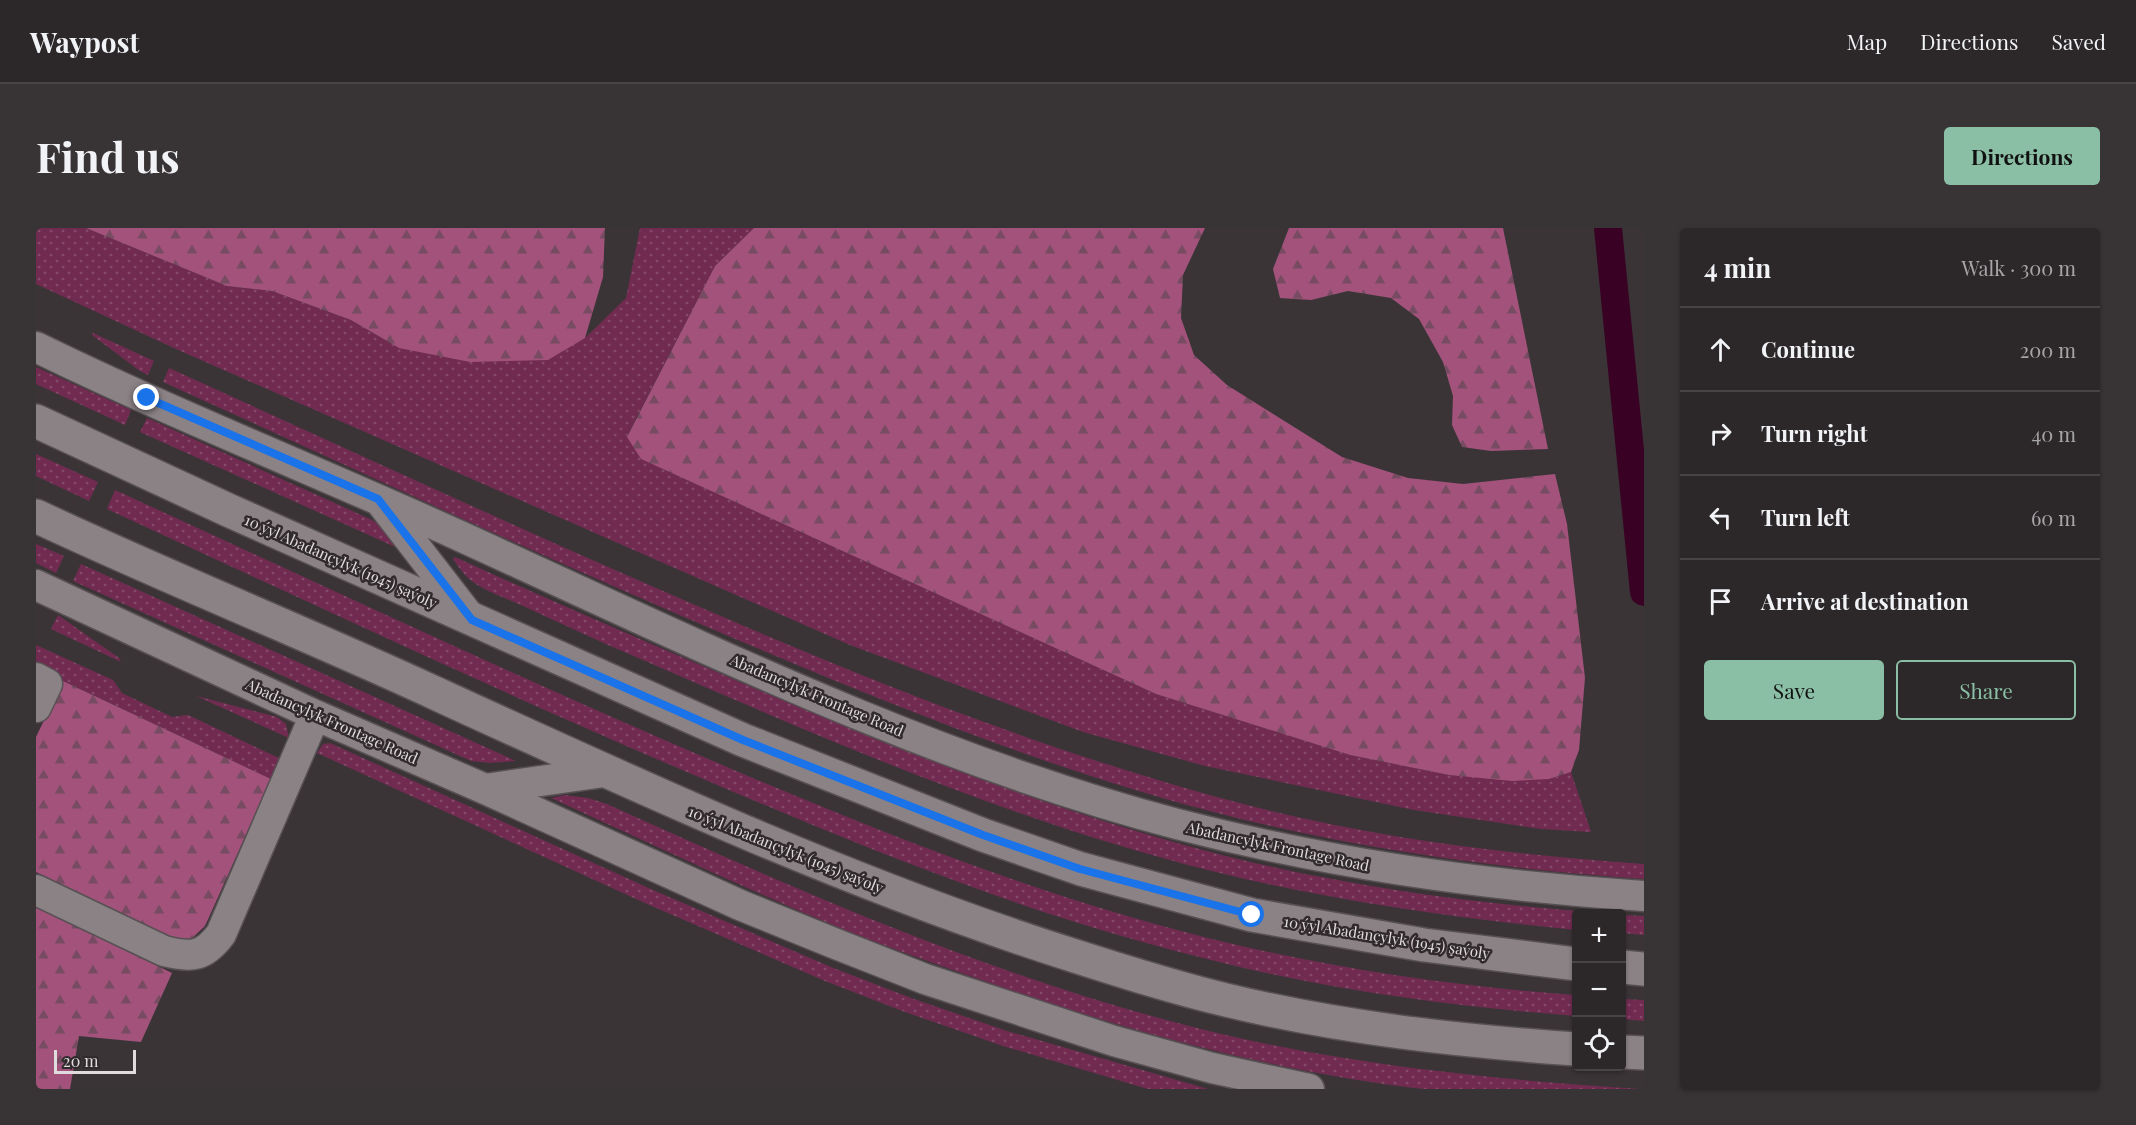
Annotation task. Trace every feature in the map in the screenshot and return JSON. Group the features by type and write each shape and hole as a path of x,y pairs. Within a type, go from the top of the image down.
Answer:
{"main road":[{"name":"10 ýyl Abadançylyk (1945) şaýoly","path":"36,421 472,620 743,740 983,835 1080,869 1252,915 1424,945 1572,964"},
{"name":"10 ýyl Abadançylyk (1945) şaýoly","path":"36,516 431,691 604,772 772,845 967,920 1130,974 1225,1000 1307,1018 1406,1034 1572,1049"},
{"path":"1626,968 1644,969"},
{"path":"1626,1052 1644,1053"}],"street":[{"name":"Abadancylyk Frontage Road","path":"36,347 110,383 378,499 758,672 845,709 1011,772 1178,824 1368,865 1508,885 1644,896"},
{"path":"378,499 472,620"},
{"name":"Abadancylyk Frontage Road","path":"36,585 315,715 485,789 740,905 925,979 1114,1041 1212,1068 1309,1089"},
{"path":"36,678 47,684 36,707"},
{"path":"36,890 164,951 182,956 198,954 211,948 221,934 315,715"},
{"path":"485,789 604,772"}],"shaded area":[{"path":"36,228 86,228 227,286 272,291 351,320 399,348 585,338 626,298 640,228 754,228 715,266 627,436 641,459 1156,694 1350,755 1449,775 1549,779 1571,772 1591,832 1541,829 1414,810 1205,766 1083,732 850,645 176,349 36,284"},
{"path":"93,333 154,361 148,375 92,335"},
{"path":"36,367 131,410 125,425 36,384"},
{"path":"169,368 744,626 933,703 1060,749 1124,770 1255,807 1351,828 1448,844 1546,856 1644,864 1644,879 1464,861 1345,841 1227,816 1060,766 845,685 523,546 163,382"},
{"path":"147,418 370,519 380,525 402,550 140,432"},
{"path":"36,454 98,482 89,501 36,476"},
{"path":"115,490 638,728 841,815 1036,888 1169,928 1321,963 1406,977 1572,995 1572,1016 1401,997 1270,974 1127,937 996,896 865,846 701,778 552,713 107,509"},
{"path":"36,544 64,556 56,573 36,563"},
{"path":"455,557 837,723 1039,800 1177,843 1290,871 1466,900 1572,910 1572,930 1410,910 1327,896 1245,879 1089,836 1012,810 860,752 607,645 478,586 462,572 453,559"},
{"path":"81,564 516,761 490,763 471,761 73,581"},
{"path":"58,615 119,658 121,662 51,629"},
{"path":"36,645 113,680 122,693 172,717 188,715 281,759 271,779 36,668"},
{"path":"196,696 277,717 286,724 289,738"},
{"path":"330,743 653,890 831,967 1007,1031 1208,1089 1148,1089 1003,1046 825,981 647,904 317,753 323,744"},
{"path":"565,795 588,798 607,804 831,903 983,962 1138,1012 1270,1045 1375,1063 1481,1076 1642,1089 1424,1089 1308,1071 1250,1059 1137,1030 1025,995 835,926 551,798"},
{"path":"1626,915 1644,916 1644,935 1626,933"},
{"path":"1626,999 1644,1000 1644,1021 1626,1019"}],"green space":[{"path":"86,228 605,228 603,277 585,338 548,360 470,362 399,348 351,320 272,291 227,286"},
{"path":"754,228 1205,228 1183,275 1181,318 1194,355 1227,385 1342,457 1408,478 1463,484 1555,474 1567,524 1585,678 1579,750 1571,772 1549,779 1512,781 1449,775 1350,755 1156,694 641,459 627,437 715,266"},
{"path":"1289,228 1503,228 1548,449 1491,451 1462,447 1452,425 1453,396 1443,362 1419,319 1391,298 1348,291 1311,300 1280,298 1273,269"},
{"path":"63,681 271,779 205,926 190,940 171,939 36,872 36,737"},
{"path":"36,907 172,973 141,1042 79,1036 70,1089 36,1089"}],"waterway":[{"path":"1608,228 1644,592"}],"route":[{"path":"147,398 378,499 472,620 743,740 983,835 1080,869 1252,915"}]}
